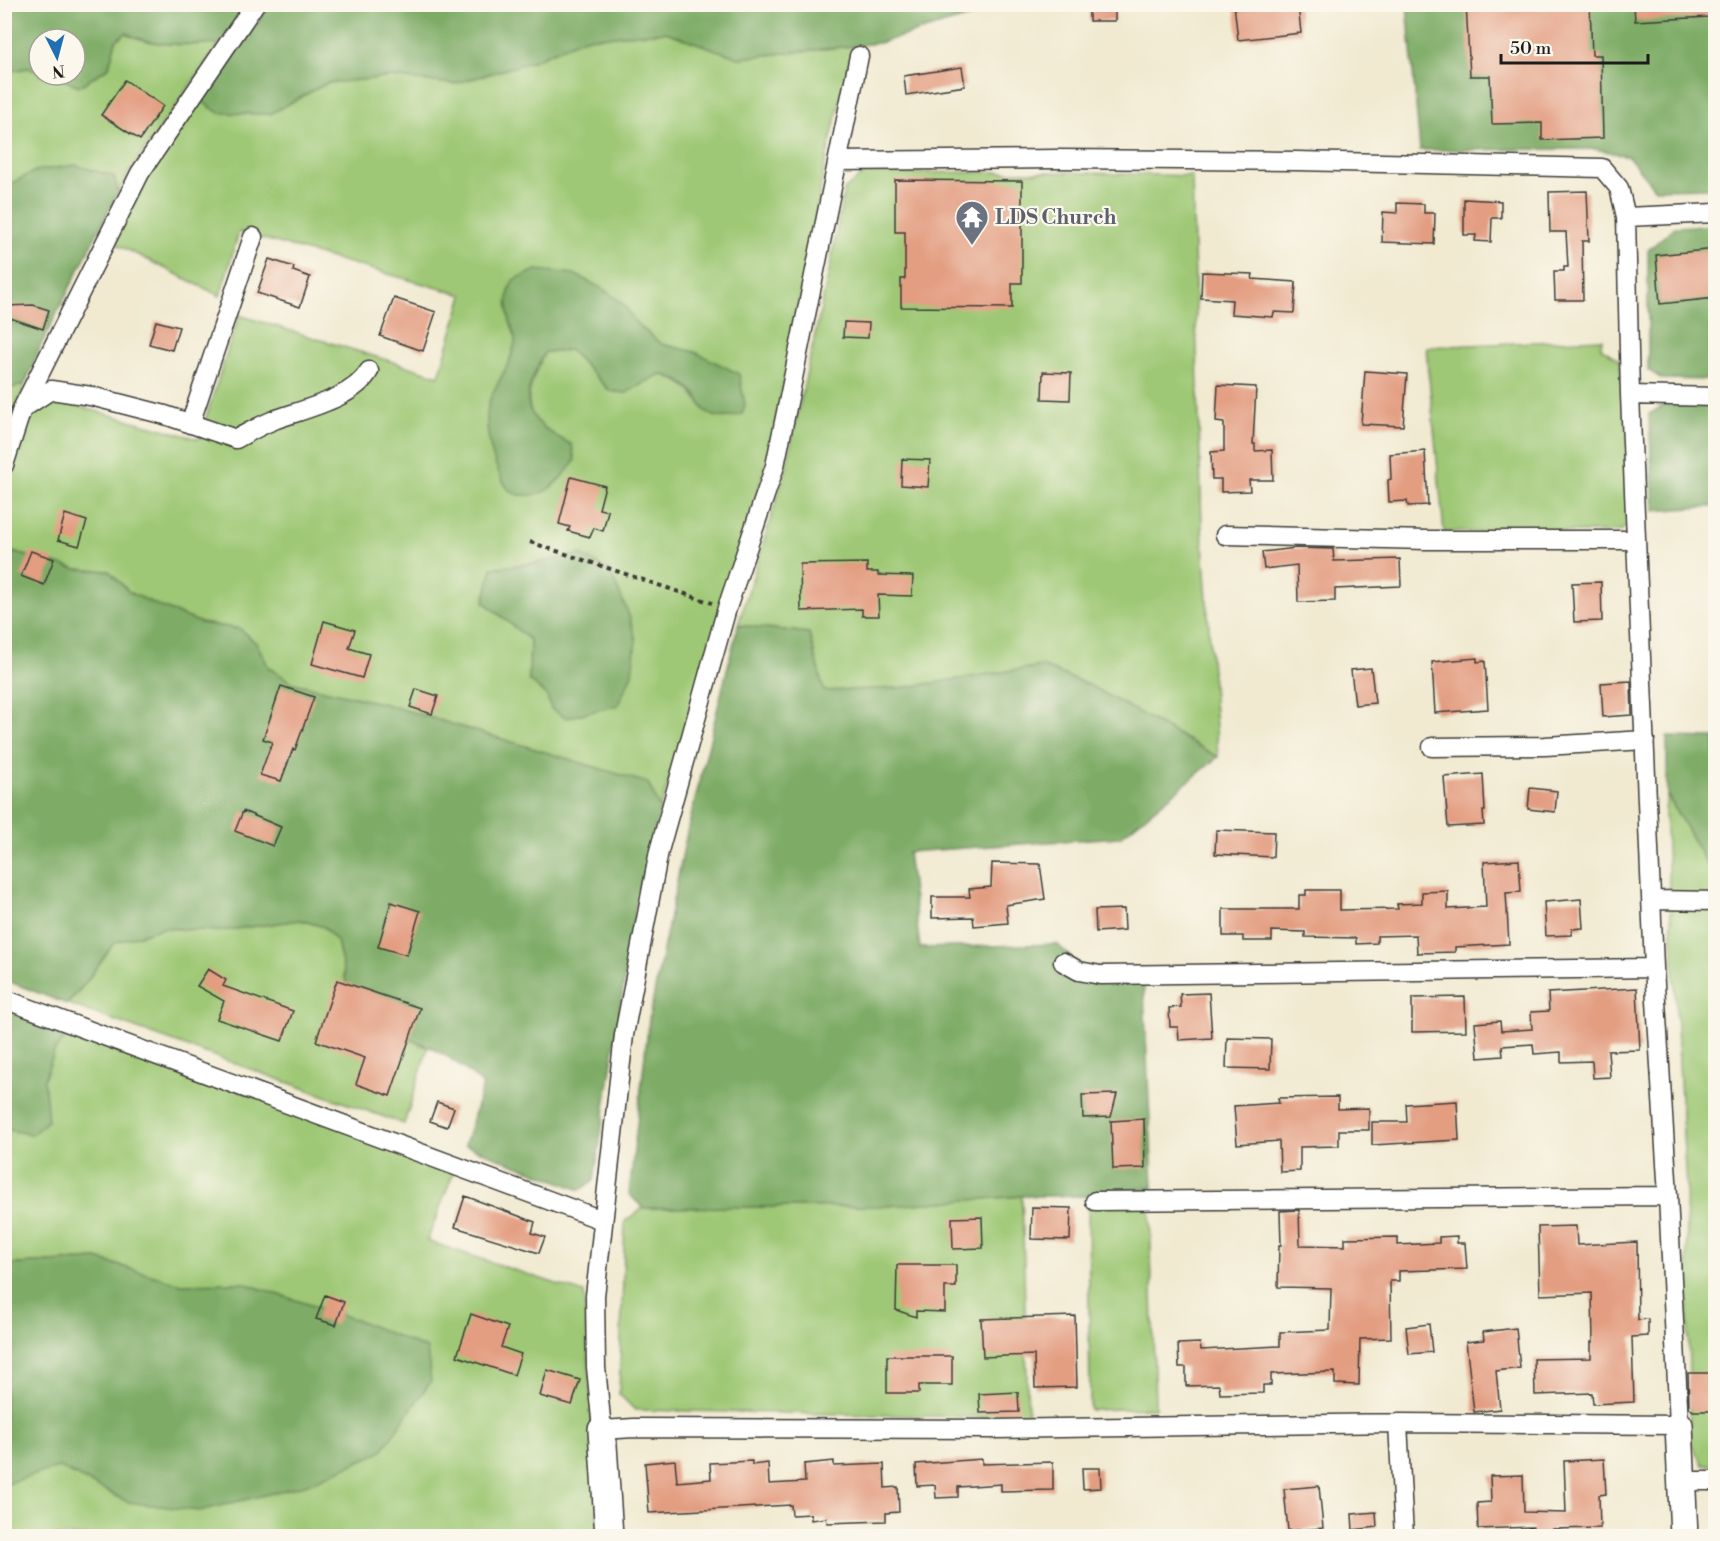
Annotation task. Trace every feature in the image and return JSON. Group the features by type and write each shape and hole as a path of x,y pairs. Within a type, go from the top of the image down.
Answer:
{"street":[{"path":"4,465 22,409 140,173 255,4"},
{"path":"609,1536 596,1367 595,1296 624,1035 659,851 727,608 776,466 860,56"},
{"path":"838,161 1297,160 1602,168 1619,188 1626,217 1630,395 1654,968 1668,1196 1684,1536"},
{"path":"1626,217 1716,213"},
{"path":"190,424 253,237"},
{"path":"22,409 51,390 91,396 165,415 236,439 273,420 326,402 363,381 369,371"},
{"path":"1630,395 1716,397"},
{"path":"1225,535 1371,539 1636,540"},
{"path":"1432,747 1545,746 1646,740"},
{"path":"1652,900 1716,901"},
{"path":"1063,962 1078,971 1100,975 1654,968"},
{"path":"4,999 602,1220"},
{"path":"1095,1201 1668,1196"},
{"path":"602,1430 634,1428 997,1429 1398,1423 1679,1425"},
{"path":"1398,1423 1404,1536"},
{"path":"1683,1481 1716,1481"}],"path":[{"path":"530,542 727,608"}],"green space":[{"path":"5,5 249,5 219,44 160,43 126,33 116,40 109,67 87,81 87,27 27,27 27,68 5,72"},
{"path":"271,5 1011,5 879,43 739,58 666,32 584,38 530,62 454,84 392,77 327,83 270,114 219,113 200,100"},
{"path":"1407,5 1715,5 1715,188 1655,189 1628,156 1595,149 1420,150"},
{"path":"666,32 739,58 853,46 825,164 785,382 766,463 660,809 648,783 385,704 293,683 269,668 257,644 240,629 201,623 159,606 129,592 109,571 76,569 5,550 4,490 28,411 52,399 199,439 239,315 439,376 463,295 239,232 220,296 114,243 148,176 200,100 220,113 270,114 327,83 392,77 454,84 530,62 583,38","holes":["603,289 624,305 636,323 661,344 695,352 704,410 686,387 668,376 660,374 626,393 610,391 570,350 545,352 531,384 530,408 542,426 572,445 487,429 490,399 508,366 516,340","536,563 547,696 529,680 530,640 484,602 493,568"]},
{"path":"126,33 160,43 219,44 132,168 118,192 114,176 35,171 5,187 5,72 27,68 27,87 87,87 87,81 109,67 116,40"},
{"path":"75,165 114,176 118,192 42,343 25,384 5,390 5,317 12,300 7,275 5,275 5,187 35,171"},
{"path":"1054,172 1192,176 1202,529 1218,757 1091,686 1042,666 901,688 823,691 809,633 738,625 785,472 831,262 844,190 865,173"},
{"path":"1715,225 1715,380 1662,379 1648,370 1648,250 1675,227"},
{"path":"536,270 574,274 603,289 624,305 636,323 661,344 695,352 739,374 745,405 742,414 726,417 711,415 689,388 675,379 660,374 626,393 610,391 570,350 545,352 531,384 528,396 529,407 542,426 572,445 575,461 552,487 545,491 530,495 512,493 503,481 493,456 487,425 488,405 508,364 515,342 508,308 508,297 513,280"},
{"path":"1602,339 1601,348 1619,360 1636,518 1620,532 1444,532 1426,347"},
{"path":"25,384 5,437 5,390"},
{"path":"1664,405 1715,406 1715,506 1654,511 1649,414"},
{"path":"4,550 76,569 109,571 129,592 159,606 201,623 240,629 257,644 269,668 293,683 385,704 648,783 660,809 635,909 594,1180 580,1190 465,1145 483,1085 459,1065 431,1047 407,1039 377,1036 347,986 337,941 324,927 300,920 220,931 162,928 114,943 87,981 67,1004 5,980"},
{"path":"580,554 610,571 629,615 636,640 632,674 618,705 566,718 551,709 547,696 529,680 530,640 484,602 492,568 536,563"},
{"path":"738,625 809,633 824,691 901,688 1042,666 1091,686 1218,757 1120,837 908,852 920,948 1057,944 1080,966 1143,970 1153,1187 1088,1196 1022,1196 885,1206 643,1208 629,1194 649,1019 686,837"},
{"path":"1667,737 1715,738 1715,878 1667,795"},
{"path":"1667,795 1715,878 1715,1465 1703,1465 1690,1442 1686,1188 1665,812"},
{"path":"300,920 324,927 337,941 347,986 377,1036 410,1039 428,1048 404,1124 68,1004 113,943 162,928 220,931"},
{"path":"4,1007 71,1030 55,1050 44,1079 48,1121 31,1135 10,1130 5,1125"},
{"path":"71,1030 455,1169 427,1241 584,1293 600,1536 5,1536 5,1484 59,1467 128,1502 360,1321 243,1283 181,1284 97,1259 5,1265 4,1125 10,1130 47,1121 44,1079 55,1050"},
{"path":"1153,1187 1150,1207 1155,1408 1090,1410 1088,1196"},
{"path":"1022,1196 1028,1418 635,1410 619,1394 625,1221 643,1208 885,1206"},
{"path":"97,1259 181,1284 243,1283 360,1321 427,1349 431,1381 381,1452 305,1485 199,1511 128,1502 59,1467 5,1484 5,1265"}],"building":[{"path":"1089,4 1115,4 1115,21 1089,21"},
{"path":"1234,4 1298,4 1301,33 1238,40"},
{"path":"1466,4 1590,4 1592,55 1601,55 1603,138 1542,140 1542,123 1492,124 1490,76 1470,76"},
{"path":"1634,4 1708,4 1709,17 1635,21"},
{"path":"962,67 965,86 906,95 904,76"},
{"path":"125,80 163,106 140,140 101,115"},
{"path":"895,180 1022,181 1022,283 1012,283 1012,308 901,307 901,279 905,279 905,232 895,232"},
{"path":"1587,191 1589,241 1582,241 1583,300 1555,300 1554,271 1564,271 1564,267 1568,267 1566,232 1550,232 1549,192"},
{"path":"1464,199 1501,201 1501,218 1492,218 1491,242 1475,241 1476,235 1464,235"},
{"path":"1397,203 1424,204 1424,213 1435,213 1434,244 1382,242 1383,212 1397,213"},
{"path":"1716,249 1716,298 1660,304 1656,255"},
{"path":"269,259 294,267 293,271 310,277 300,307 257,293"},
{"path":"1202,272 1253,274 1252,279 1296,282 1294,313 1274,312 1273,317 1231,314 1232,300 1201,298"},
{"path":"394,298 436,312 423,351 380,336"},
{"path":"33,305 49,310 43,329 4,316 4,306"},
{"path":"156,321 179,327 172,350 149,344"},
{"path":"844,322 869,323 868,338 843,337"},
{"path":"1365,371 1407,374 1403,426 1361,424"},
{"path":"1043,372 1071,373 1070,400 1042,399"},
{"path":"1218,385 1256,387 1253,444 1255,444 1255,451 1272,450 1273,480 1249,480 1250,491 1221,492 1221,479 1212,479 1211,452 1224,451 1224,423 1216,422"},
{"path":"1425,451 1428,505 1408,506 1407,501 1389,502 1390,454"},
{"path":"902,459 930,460 928,487 901,485"},
{"path":"571,477 605,486 599,509 608,511 603,531 594,528 590,537 568,531 570,527 559,524"},
{"path":"65,514 87,521 79,546 58,540"},
{"path":"1296,548 1333,549 1334,561 1400,559 1401,586 1335,589 1335,601 1298,602 1297,565 1264,569 1262,552"},
{"path":"31,551 54,559 44,585 21,576"},
{"path":"867,563 867,572 878,572 878,575 913,576 912,596 878,595 879,616 862,616 862,609 801,611 800,564"},
{"path":"1601,582 1602,621 1574,622 1572,583"},
{"path":"324,621 355,630 349,648 369,654 362,678 312,664"},
{"path":"1477,658 1477,662 1485,661 1488,709 1435,713 1432,662"},
{"path":"1371,668 1375,703 1355,705 1351,670"},
{"path":"1631,681 1632,715 1603,717 1601,683"},
{"path":"281,686 314,697 281,781 260,775 272,742 263,739"},
{"path":"416,689 438,696 432,714 410,707"},
{"path":"1483,774 1484,825 1448,827 1444,777"},
{"path":"1530,788 1557,791 1555,812 1528,809"},
{"path":"243,811 281,827 273,846 235,831"},
{"path":"1216,830 1274,832 1273,857 1215,854"},
{"path":"1519,860 1521,892 1506,893 1509,944 1455,947 1455,952 1417,953 1416,935 1377,936 1377,943 1356,944 1356,938 1305,937 1305,932 1272,931 1272,941 1243,941 1243,936 1223,936 1223,909 1299,909 1299,895 1306,895 1306,890 1340,890 1340,910 1398,909 1397,904 1422,903 1422,892 1448,891 1448,909 1486,907 1484,862"},
{"path":"992,863 1040,864 1045,899 1006,905 1008,923 974,926 973,917 932,918 932,897 970,897 969,889 991,887"},
{"path":"1581,899 1583,928 1572,929 1572,935 1546,936 1544,902"},
{"path":"391,902 420,911 407,955 378,947"},
{"path":"1124,909 1125,930 1096,932 1095,910"},
{"path":"208,969 226,980 223,986 293,1011 282,1041 217,1019 224,1001 197,986"},
{"path":"337,980 420,1008 390,1096 356,1084 365,1058 316,1041"},
{"path":"1637,988 1640,1050 1608,1051 1610,1077 1593,1078 1592,1061 1561,1062 1561,1052 1534,1054 1533,1044 1502,1046 1503,1056 1478,1058 1475,1023 1500,1021 1501,1031 1532,1029 1531,1012 1549,1011 1548,993"},
{"path":"1209,993 1212,1038 1179,1040 1178,1027 1170,1027 1169,1008 1181,1007 1180,994"},
{"path":"1465,997 1466,1031 1412,1032 1412,998"},
{"path":"1227,1038 1271,1039 1270,1069 1226,1068"},
{"path":"1117,1094 1111,1117 1083,1118 1082,1095"},
{"path":"1338,1097 1338,1109 1369,1108 1369,1130 1339,1130 1339,1146 1300,1147 1300,1171 1280,1172 1279,1141 1237,1144 1234,1106 1279,1103 1278,1098"},
{"path":"1457,1101 1459,1140 1372,1145 1372,1122 1407,1122 1406,1104"},
{"path":"437,1102 454,1108 447,1127 430,1121"},
{"path":"1144,1119 1145,1168 1113,1169 1111,1121"},
{"path":"465,1196 535,1222 532,1233 545,1237 539,1253 455,1227"},
{"path":"1032,1207 1071,1208 1070,1240 1031,1239"},
{"path":"1299,1210 1300,1245 1345,1246 1345,1238 1398,1237 1398,1245 1439,1243 1439,1237 1457,1236 1457,1243 1465,1243 1467,1269 1399,1271 1399,1281 1390,1281 1391,1338 1360,1339 1359,1385 1335,1384 1335,1372 1271,1374 1271,1385 1263,1385 1263,1393 1220,1394 1219,1385 1186,1386 1186,1367 1179,1367 1178,1344 1200,1343 1201,1350 1280,1346 1280,1332 1330,1330 1331,1288 1278,1287 1279,1245 1281,1245 1280,1211"},
{"path":"982,1217 983,1248 953,1249 952,1218"},
{"path":"1576,1226 1577,1245 1637,1242 1638,1320 1648,1319 1648,1336 1632,1337 1634,1402 1593,1404 1592,1393 1535,1395 1534,1359 1591,1358 1592,1293 1540,1295 1538,1227"},
{"path":"897,1265 956,1265 956,1287 945,1287 945,1312 916,1311 916,1317 896,1310"},
{"path":"325,1295 344,1302 336,1325 316,1319"},
{"path":"471,1314 508,1327 501,1347 521,1354 514,1375 457,1356"},
{"path":"1075,1316 1077,1387 1035,1388 1034,1355 983,1357 981,1319"},
{"path":"1429,1324 1432,1352 1409,1354 1406,1327"},
{"path":"1516,1328 1520,1368 1496,1371 1500,1409 1474,1412 1466,1342 1484,1340 1483,1332"},
{"path":"887,1356 952,1356 952,1385 919,1385 919,1393 887,1393"},
{"path":"547,1370 580,1380 572,1405 540,1396"},
{"path":"1688,1373 1716,1373 1716,1411 1693,1411 1689,1407"},
{"path":"1018,1392 1019,1412 980,1413 979,1394"},
{"path":"982,1459 982,1464 1053,1462 1053,1490 1001,1491 1001,1484 958,1487 958,1497 936,1498 935,1485 917,1486 916,1464"},
{"path":"1604,1459 1606,1494 1599,1495 1600,1528 1553,1529 1553,1536 1532,1536 1533,1527 1478,1529 1477,1503 1491,1502 1490,1476 1523,1475 1524,1512 1566,1513 1564,1461"},
{"path":"675,1460 677,1482 711,1479 710,1463 752,1461 752,1465 768,1463 769,1484 805,1482 804,1464 834,1461 834,1466 884,1464 885,1488 898,1487 899,1512 886,1513 886,1521 827,1523 826,1518 811,1520 811,1514 792,1515 791,1505 649,1513 645,1463"},
{"path":"1082,1468 1100,1468 1101,1488 1083,1489"},
{"path":"1319,1486 1323,1528 1288,1531 1284,1489"},
{"path":"1376,1512 1377,1527 1353,1530 1352,1514"}],"place":[{"name":"LDS Church","path":"972,246"}]}
